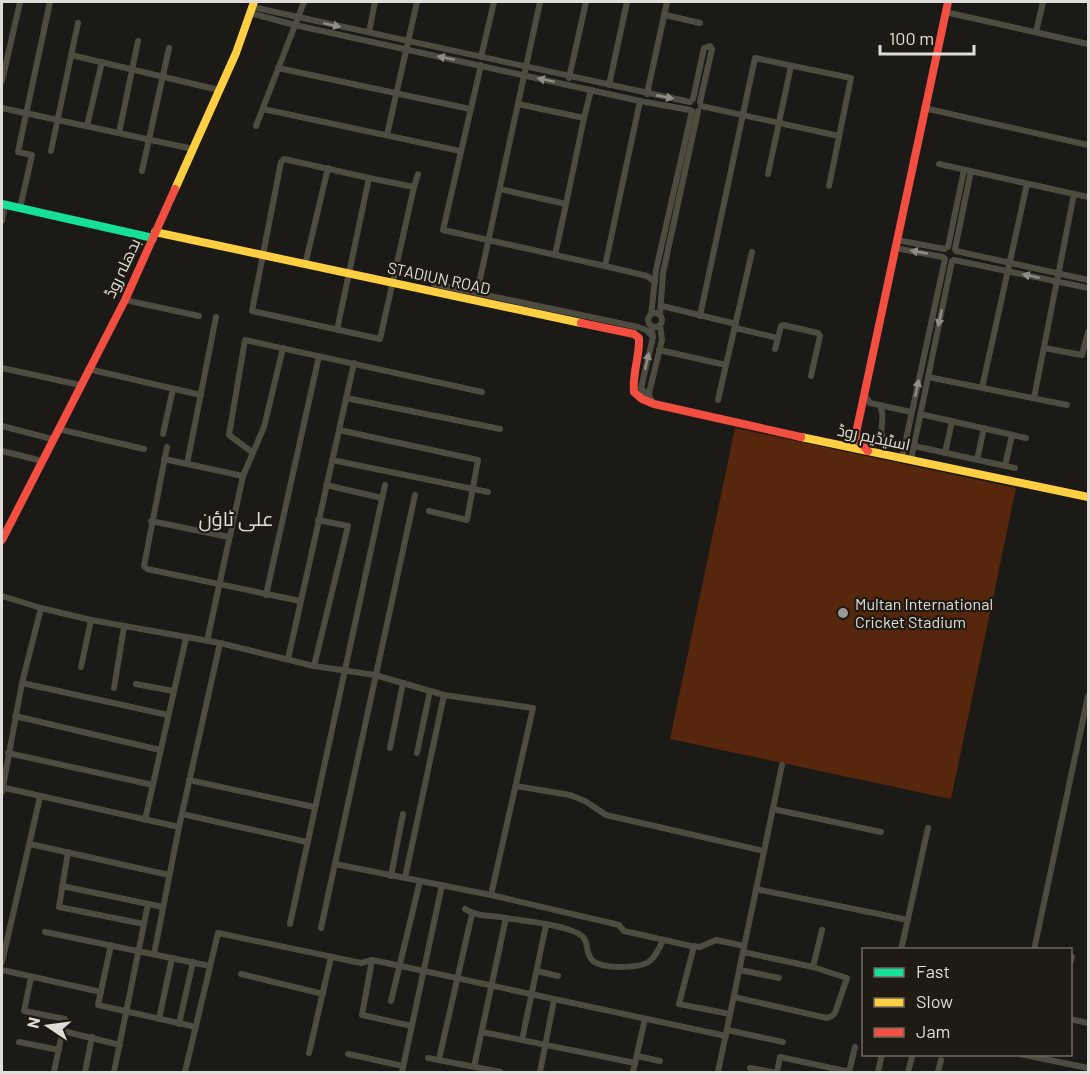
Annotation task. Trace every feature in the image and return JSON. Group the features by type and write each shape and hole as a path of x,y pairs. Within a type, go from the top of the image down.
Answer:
{"main road":[{"path":"868,452 858,440 856,433 948,2"},
{"name":"بدھلہ روڈ","path":"3,535 125,300 236,53 252,7"},
{"name":"STADIUN ROAD","path":"3,205 262,256 634,334 639,338 640,344 633,378 634,392 636,396 652,402"},
{"name":"اسٹیڈیم روڈ","path":"652,402 868,452 1089,497"}],"street":[{"path":"2,81 20,2"},
{"path":"20,208 32,155 18,152 50,2"},
{"path":"256,126 304,2"},
{"path":"369,32 375,2"},
{"path":"387,135 417,2"},
{"path":"481,57 492,2"},
{"path":"477,293 540,2"},
{"path":"567,85 586,2"},
{"path":"609,85 627,2"},
{"path":"647,94 667,2"},
{"path":"1036,32 1043,2"},
{"path":"252,7 295,25 640,101 695,106"},
{"path":"945,12 1089,44"},
{"path":"664,15 700,23"},
{"path":"274,16 298,18 369,32 695,106 839,136"},
{"path":"51,151 78,23"},
{"path":"119,133 138,41"},
{"path":"652,402 641,388 653,337 648,320 651,315 655,282 695,106 712,47 706,46 704,48 695,106 663,273 660,315 662,340 650,393 652,402"},
{"path":"142,171 169,48"},
{"path":"71,55 219,90"},
{"path":"700,316 755,58 851,78 830,186"},
{"path":"87,126 102,62"},
{"path":"481,65 442,230 647,276 655,282"},
{"path":"768,174 791,66"},
{"path":"278,68 470,109"},
{"path":"555,255 591,90"},
{"path":"605,266 640,101"},
{"path":"518,104 584,118"},
{"path":"2,108 193,148"},
{"path":"924,108 1089,145"},
{"path":"262,109 460,151"},
{"path":"414,187 282,160 252,311 380,339 418,174"},
{"path":"939,164 1089,197"},
{"path":"305,265 328,168"},
{"path":"906,459 904,445 911,412 968,170"},
{"path":"338,330 369,178"},
{"path":"982,388 1027,184"},
{"path":"500,189 566,204"},
{"path":"1034,398 1074,194"},
{"path":"2,221 3,205"},
{"path":"896,244 1009,262 1089,280"},
{"path":"718,400 752,252"},
{"path":"950,254 1008,271 1089,288"},
{"path":"906,459 914,446 950,254"},
{"path":"434,284 638,327 646,330 653,337"},
{"path":"125,300 199,316"},
{"path":"662,306 778,338"},
{"path":"651,315 660,315"},
{"path":"187,464 216,317"},
{"path":"651,325 657,327 660,325"},
{"path":"775,349 781,326 818,333 820,336 812,376"},
{"path":"1044,348 1082,355 1089,332"},
{"path":"252,452 229,435 245,340 482,392"},
{"path":"207,641 243,476 264,427 283,348"},
{"path":"659,350 726,365"},
{"path":"266,595 319,356"},
{"path":"288,659 354,363"},
{"path":"2,369 80,385"},
{"path":"88,369 201,395"},
{"path":"928,376 1067,405"},
{"path":"163,434 173,389"},
{"path":"864,394 870,403 911,412"},
{"path":"346,398 500,429"},
{"path":"880,405 883,416 880,430 882,436 891,442 904,445"},
{"path":"920,414 1026,438"},
{"path":"945,453 952,421"},
{"path":"2,426 52,439"},
{"path":"977,460 984,428"},
{"path":"58,429 144,449"},
{"path":"339,430 478,460 467,520 429,511"},
{"path":"1005,466 1012,435"},
{"path":"914,446 1015,468"},
{"path":"167,447 144,566 147,569 300,601"},
{"path":"2,451 42,461"},
{"path":"164,459 243,476"},
{"path":"332,460 488,492"},
{"path":"326,485 382,498"},
{"path":"290,924 385,485"},
{"path":"321,928 416,495"},
{"path":"314,666 348,526 318,520"},
{"path":"152,521 229,537"},
{"path":"2,596 41,608 124,627 220,643 314,666 375,675 444,695 533,708 491,895"},
{"path":"2,792 15,716 41,608"},
{"path":"81,667 91,620"},
{"path":"114,688 124,627"},
{"path":"145,820 186,638"},
{"path":"154,954 179,827 220,643"},
{"path":"22,683 168,715"},
{"path":"390,748 403,683"},
{"path":"136,684 173,691"},
{"path":"417,753 430,691"},
{"path":"405,878 444,695"},
{"path":"1034,948 1089,696"},
{"path":"15,716 160,750"},
{"path":"8,753 153,785"},
{"path":"718,1072 782,765"},
{"path":"189,780 314,807"},
{"path":"516,786 570,795 585,801 606,815 764,851"},
{"path":"2,792 5,788 179,827"},
{"path":"2,962 4,943 40,797"},
{"path":"773,809 881,832"},
{"path":"182,814 307,842"},
{"path":"391,876 403,814"},
{"path":"902,948 928,828"},
{"path":"30,844 169,875"},
{"path":"68,852 59,907 144,924"},
{"path":"335,864 491,895 620,925 624,931 663,940 700,947 716,940 847,978 832,1016 827,1018 734,998"},
{"path":"392,1001 420,881"},
{"path":"348,1054 402,1069 442,885"},
{"path":"62,886 163,907"},
{"path":"756,889 908,920"},
{"path":"114,1072 148,904"},
{"path":"465,909 472,914 570,930 584,937 588,954 594,962 603,966 643,965 657,953 663,940"},
{"path":"439,1059 472,914"},
{"path":"570,930 573,914"},
{"path":"474,1066 506,918"},
{"path":"522,1040 546,925"},
{"path":"813,967 822,930"},
{"path":"45,932 210,966"},
{"path":"185,1072 218,933 361,963 372,960 399,965 645,1019 783,1042"},
{"path":"111,945 98,1005 196,1027"},
{"path":"694,946 679,1004 730,1014"},
{"path":"309,1053 331,957"},
{"path":"159,1019 172,958"},
{"path":"372,960 362,1015 412,1026"},
{"path":"179,1024 193,962"},
{"path":"2,970 101,992"},
{"path":"740,970 779,978"},
{"path":"537,971 558,975"},
{"path":"241,974 323,993"},
{"path":"31,977 24,1011 65,1019 54,1072"},
{"path":"540,1072 554,1000"},
{"path":"633,1072 645,1019"},
{"path":"1072,1019 1089,1023"},
{"path":"63,1031 120,1045"},
{"path":"482,1032 635,1063"},
{"path":"85,1072 92,1037"},
{"path":"20,1042 59,1050"},
{"path":"777,1072 780,1057 850,1072 855,1047"},
{"path":"637,1056 660,1061"},
{"path":"878,1072 882,1056"},
{"path":"1030,1056 1089,1068"},
{"path":"908,1072 912,1057"},
{"path":"428,1058 501,1072"},
{"path":"938,1072 941,1060"},
{"path":"750,1068 772,1072"}],"shaded area":[{"name":"Multan International Cricket Stadium","path":"735,428 1016,488 951,799 670,739"}],"traffic: fast":[{"path":"2,204 153,238"}],"traffic: slow":[{"path":"175,189 236,53 254,2"},
{"path":"155,232 581,323"},
{"path":"801,437 1088,497"}],"traffic: jam":[{"path":"868,451 858,440 856,433 948,2"},
{"path":"2,540 125,300 175,189"},
{"path":"581,323 634,334 639,338 634,392 642,399 654,404 801,437"}],"place":[{"name":"Multan International Cricket Stadium","path":"843,613"}],"district":[{"name":"علی ٹاؤن","path":"236,519"}]}
